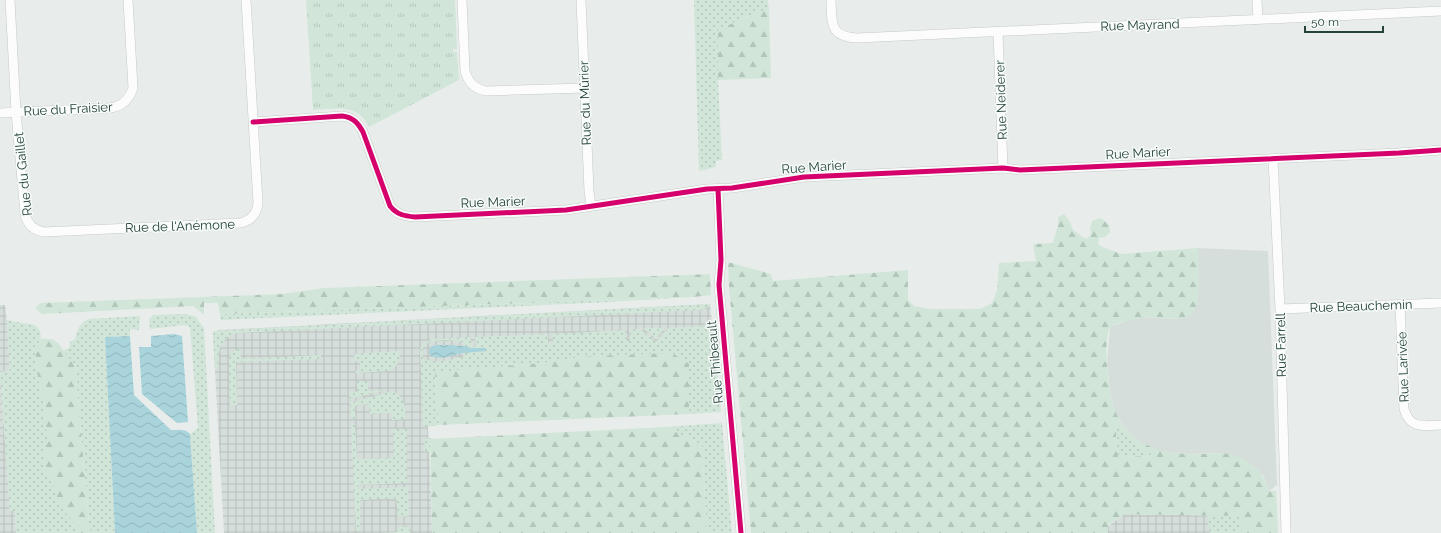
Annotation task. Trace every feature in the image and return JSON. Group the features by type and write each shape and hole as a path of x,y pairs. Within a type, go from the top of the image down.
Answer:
{"street":[{"name":"Rue du Gaillet","path":"10,0 16,112 24,214 31,226"},
{"name":"Rue du Fraisier","path":"0,113 109,108 122,105 131,94 133,88 128,0"},
{"name":"Rue de l'Anémone","path":"31,226 44,232 241,223 247,221 254,215 258,203 246,0"},
{"path":"462,0 465,71 469,80 476,88 486,91 584,88"},
{"name":"Rue du Mûrier","path":"581,0 584,88 591,206"},
{"name":"Rue Mayrand","path":"831,0 833,25 840,35 846,38 1441,11"},
{"path":"1257,0 1258,20"},
{"name":"Rue Neiderer","path":"998,32 1003,168"},
{"name":"Rue Marier","path":"253,122 342,116 352,119 357,122 363,132 390,206 393,210 403,216 414,217 557,211 707,189 732,188 804,177 1003,168 1020,170 1441,150"},
{"name":"Rue Farrell","path":"1273,158 1280,309 1286,533"},
{"name":"Rue Thibeault","path":"718,189 721,260 719,285 720,303 741,533"},
{"name":"Rue Beauchemin","path":"1280,309 1441,303"},
{"name":"Rue Larivée","path":"1400,304 1404,409 1406,415 1409,420 1418,425 1441,425"}],"shaded area":[{"path":"1198,248 1268,251 1277,485 1269,491 1263,475 1220,453 1173,453 1157,450 1144,444 1132,436 1115,413 1110,392 1107,363 1110,326 1141,317 1176,319 1197,297"},
{"path":"710,304 713,330 710,328 656,343 425,364 432,533 224,533 213,336 219,330"},
{"path":"0,305 5,305 10,371 0,372"},
{"path":"0,372 10,511 15,511 16,533 0,533"},
{"path":"1125,514 1240,516 1241,533 1108,533 1108,526"}],"green space":[{"path":"306,0 455,0 457,49 453,49 453,52 457,52 459,80 369,127 364,119 352,111 345,109 313,110"},
{"path":"694,0 768,0 769,10 746,17 718,30 718,80 722,160 716,161 716,167 699,171"},
{"path":"769,10 771,78 718,80 718,30 746,17"},
{"path":"1064,214 1069,220 1073,230 1086,239 1091,235 1090,228 1092,221 1101,218 1109,225 1110,232 1105,237 1099,238 1098,244 1121,254 1198,248 1198,301 1192,313 1187,316 1172,319 1142,317 1110,326 1106,355 1112,400 1117,415 1124,427 1133,436 1145,444 1173,453 1223,453 1234,455 1242,458 1254,466 1261,473 1269,491 1276,491 1278,533 1241,533 1240,516 1125,514 1108,525 1108,533 751,533 728,262 771,274 773,281 908,270 908,300 914,306 930,309 980,309 992,303 997,291 999,263 1036,261 1033,244 1053,243 1058,225 1058,217","holes":["1115,422 1134,444 1154,456 1118,457"]},
{"path":"710,274 711,295 694,297 220,314 218,303 204,303 204,315 193,306 42,314 35,308 40,303 282,294 324,288"},
{"path":"694,297 221,320 220,314"},
{"path":"710,304 709,307 701,310 237,333 226,339 220,347 218,370 215,370 213,331"},
{"path":"184,314 195,316 204,328 215,533 197,533 190,434 198,428 190,327 184,325 150,329 149,320 153,315"},
{"path":"140,316 139,330 130,329 130,336 105,337 115,533 90,533 75,366 62,351 69,348 70,342 75,339 79,327 83,322 89,319"},
{"path":"7,320 35,325 40,330 41,339 35,348 38,378 45,409 46,427 49,439 43,452 43,465 54,486 57,496 79,528 79,533 16,533 15,511 10,511 0,372 10,371"},
{"path":"705,326 713,331 715,336 721,412 689,414 689,364 592,356 543,363 435,373 439,425 425,427 423,424 420,349 423,344 431,339 470,337 472,347 476,346 475,337 548,334 548,343 553,343 553,334 625,330 627,341 630,340 629,330 640,329 656,342 668,328","holes":["448,340 463,342 464,346 471,348 486,348 486,351 464,353 463,357 443,361 423,359 423,348 428,342"]},
{"path":"643,328 664,328 656,339"},
{"path":"41,339 52,339 58,343 75,366 90,533 79,533 79,528 60,507 54,486 43,465 43,452 49,439 46,427 45,409 38,378 35,348"},
{"path":"240,348 241,359 262,358 262,361 236,362 237,405 230,405 229,360 231,353"},
{"path":"399,351 398,364 391,370 355,373 356,371 360,370 360,362 355,361 354,354"},
{"path":"672,353 689,364 689,414 439,425 435,372 543,363 592,356"},
{"path":"321,355 321,359 264,361 265,358"},
{"path":"357,381 368,381 368,391 386,390 350,399 349,392 357,392"},
{"path":"393,391 402,399 405,406 406,419 392,420 392,413 370,414 369,404 354,406 356,419 351,419 350,403"},
{"path":"1115,421 1124,434 1155,456 1118,457"},
{"path":"722,423 732,533 707,533 702,445 665,427"},
{"path":"351,424 355,424 357,459 394,458 393,429 407,429 407,483 358,485 358,489 408,487 409,516 398,517 396,498 360,500 360,531 356,531"},
{"path":"665,427 702,445 707,533 432,533 430,439"},
{"path":"425,439 433,439 430,440 430,452 424,451"},
{"path":"1207,516 1240,516 1241,533 1210,533"},
{"path":"410,526 410,533 383,533 397,532 398,527"}],"water":[{"path":"174,334 182,336 188,422 177,423 142,394 139,347 151,347 151,336"},
{"path":"130,336 134,395 171,430 183,430 190,434 197,533 115,533 105,337"},
{"path":"432,346 486,348 486,351 463,353 436,358 429,354 429,350"}],"cycle path":[{"path":"253,122 342,116 352,119 357,123 363,132 390,206 398,213 415,217 566,210 707,189 732,188 804,177 1003,168 1020,170 1441,150"},
{"path":"718,189 721,260 719,285 741,533"}]}
